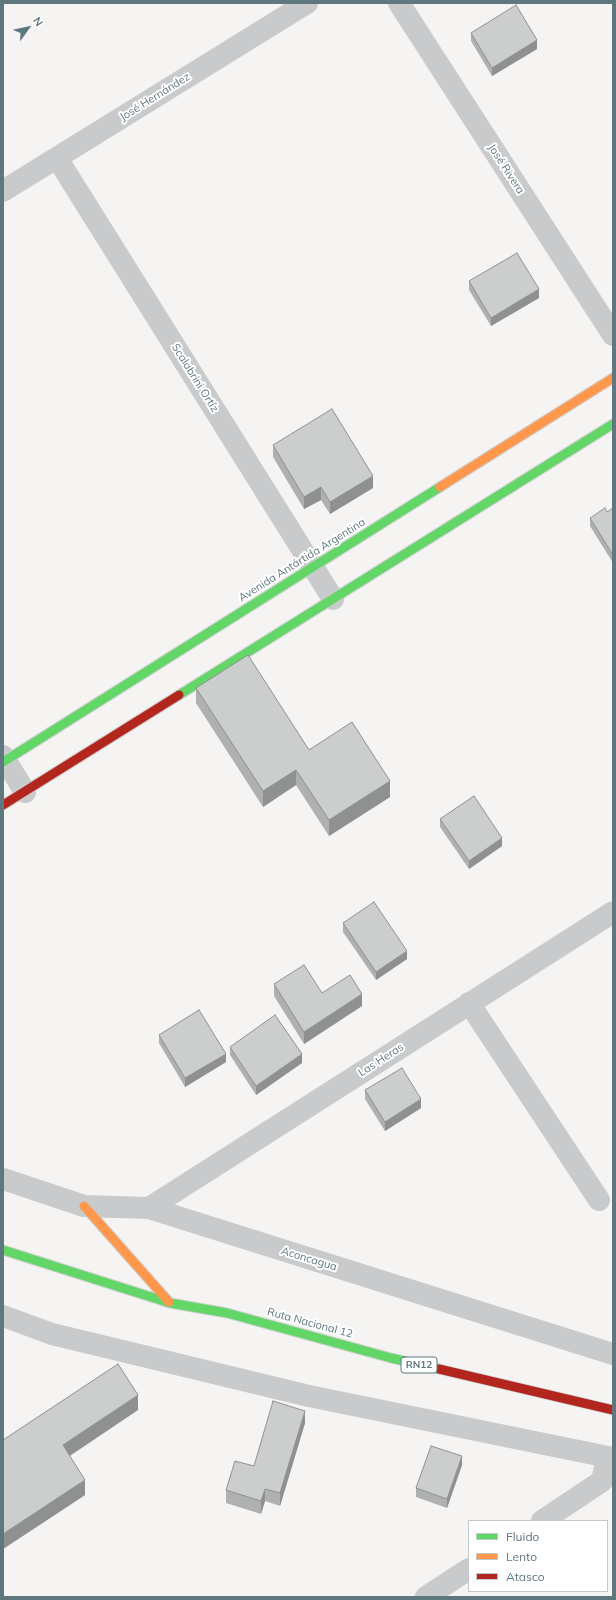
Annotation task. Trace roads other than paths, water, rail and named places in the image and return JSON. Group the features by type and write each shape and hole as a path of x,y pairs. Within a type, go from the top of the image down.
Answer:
{"main road":[{"name":"Avenida Antártida Argentina","path":"4,760 613,378"},
{"path":"3,806 613,424"},
{"path":"84,1206 170,1303"},
{"name":"Ruta Nacional 12","path":"3,1250 170,1303 227,1313 391,1358 613,1410"}],"street":[{"name":"José Hernández","path":"3,191 307,3"},
{"name":"José Rivera","path":"399,3 613,334"},
{"name":"Scalabrini Ortíz","path":"57,158 333,599"},
{"path":"4,760 25,792"},
{"name":"Las Heras","path":"149,1208 613,912"},
{"path":"469,1003 599,1200"},
{"name":"Aconcagua","path":"3,1179 84,1206 149,1208 613,1354"},
{"path":"3,1316 52,1334 308,1396 610,1458 608,1488 544,1520"},
{"path":"426,1597 468,1570"}]}
